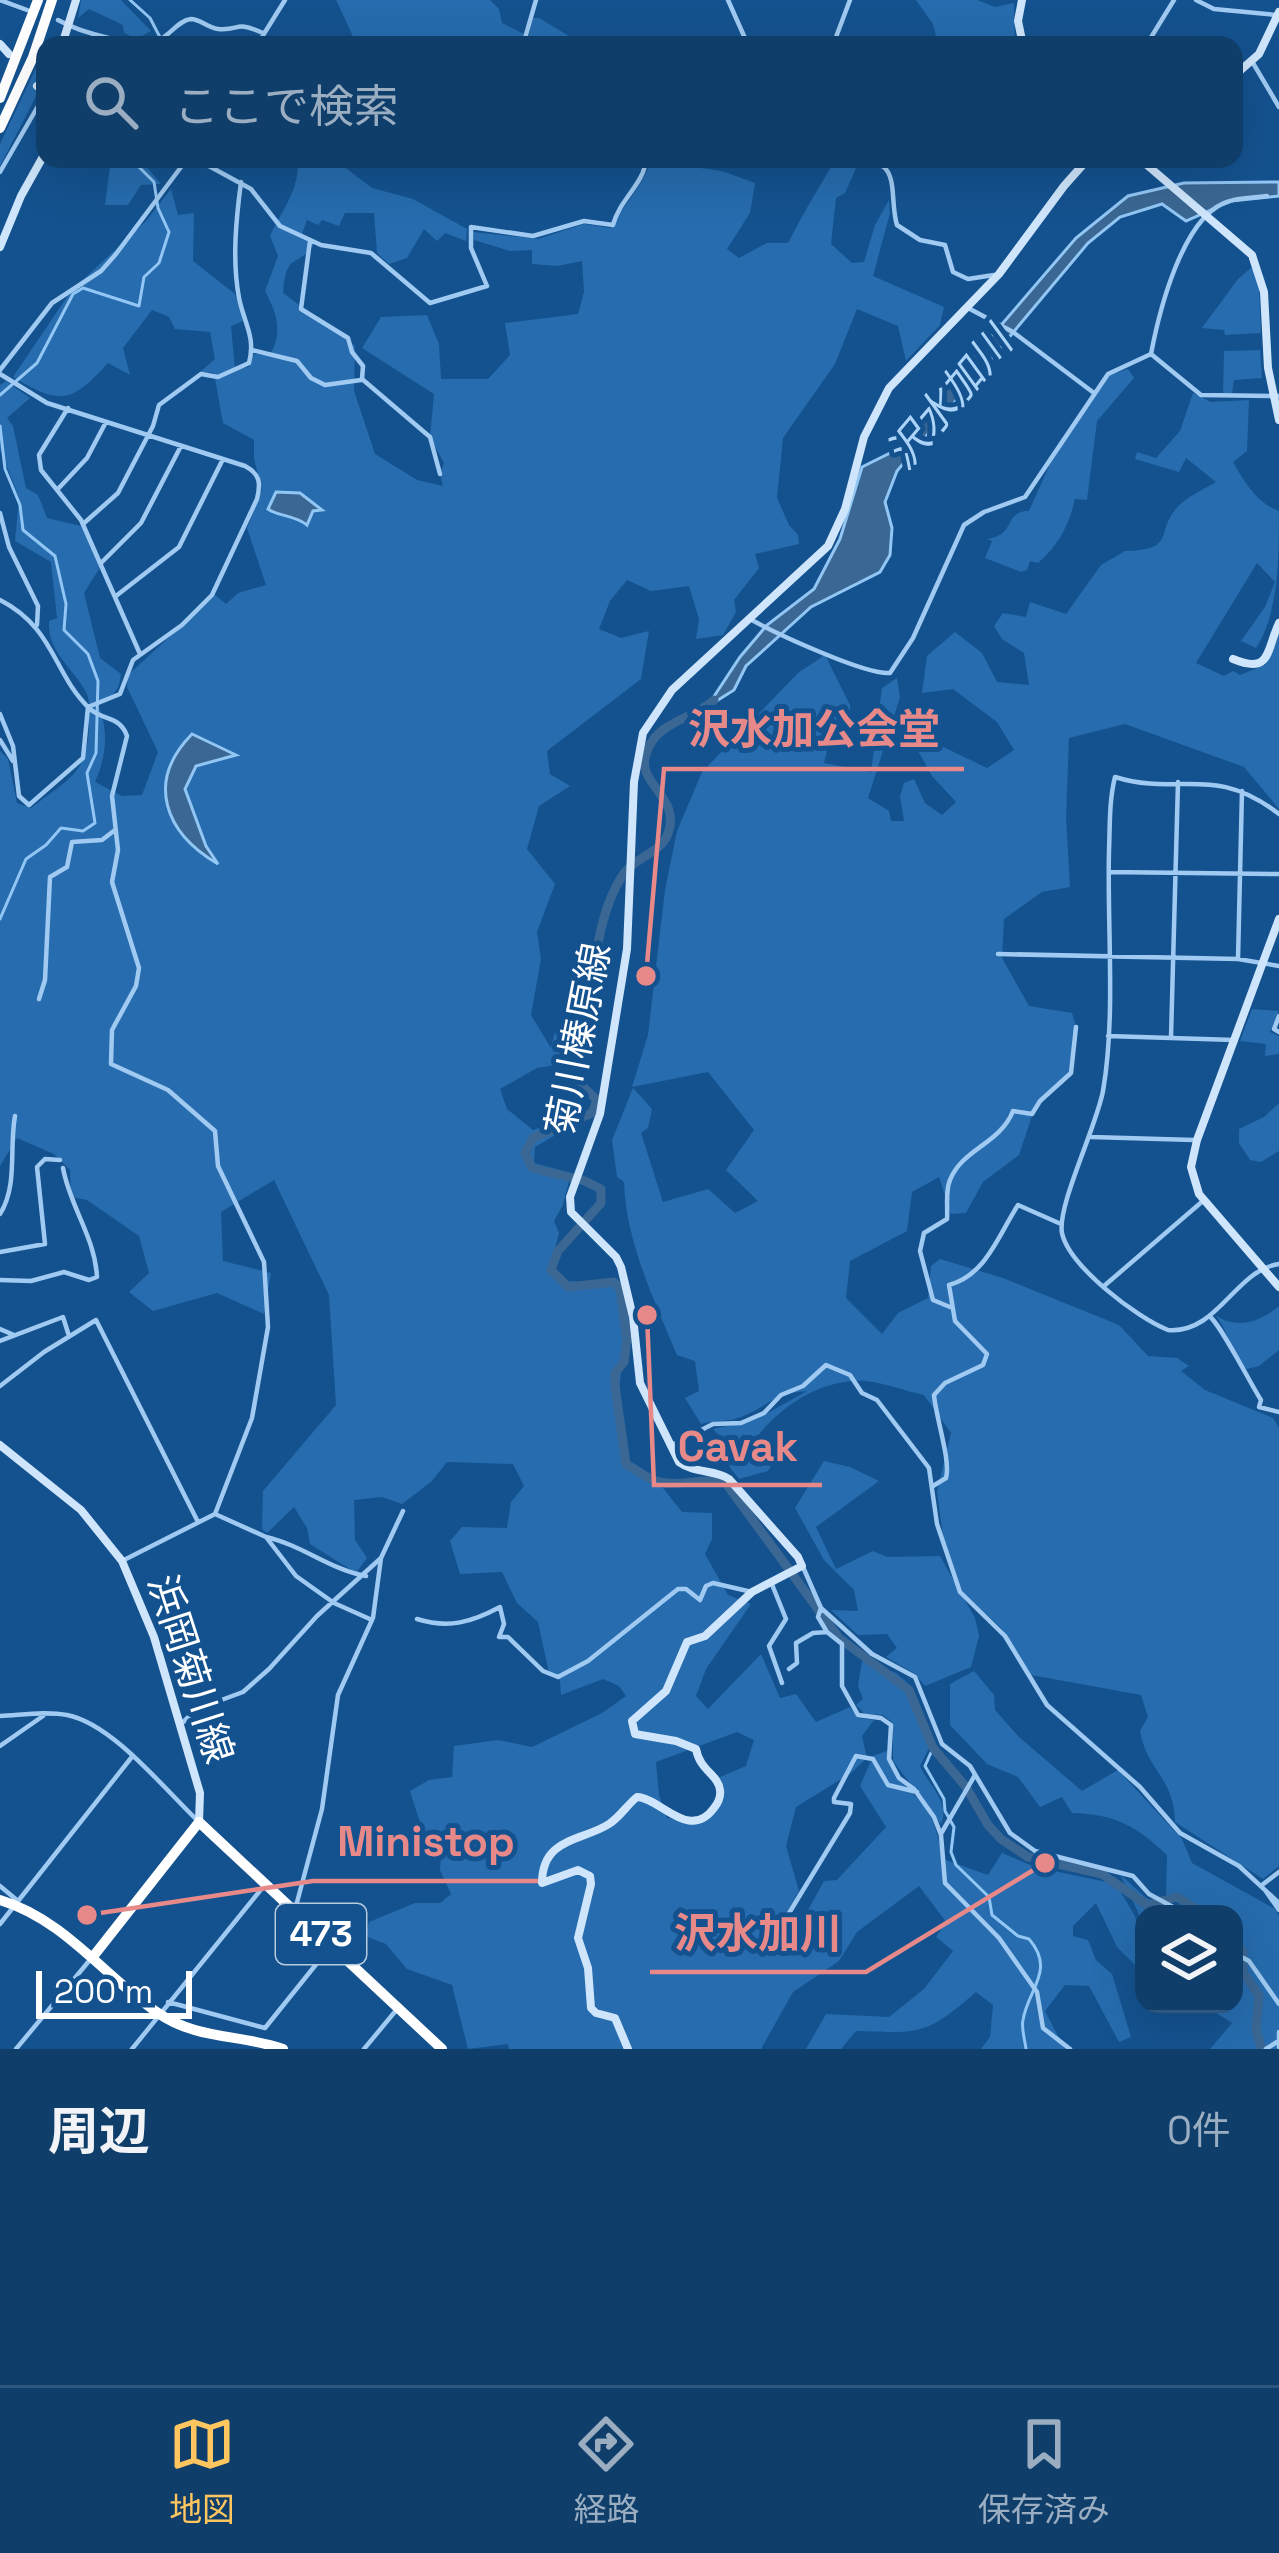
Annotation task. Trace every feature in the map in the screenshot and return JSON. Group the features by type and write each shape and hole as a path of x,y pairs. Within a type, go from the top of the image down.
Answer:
{"highway":[{"path":"0,98 38,0"},
{"path":"39,36 52,0"},
{"path":"0,128 36,45"},
{"path":"92,1958 199,1822"},
{"name":"473","path":"199,1822 442,2049"},
{"path":"0,1900 17,1903 39,1917 158,2013 208,2040 283,2049"}],"main road":[{"path":"65,36 76,0"},
{"path":"1021,36 1022,0"},
{"path":"1243,70 1252,63 1278,14"},
{"path":"0,44 9,54"},
{"path":"0,247 37,168"},
{"name":"菊川榛原線","path":"670,1446 640,1383 633,1317 621,1267 571,1212 573,1186 598,1126 604,1098 627,949 634,782 644,733 672,690 827,546 838,529 864,437 878,408 906,368 999,274 1080,168"},
{"path":"1150,168 1252,255 1259,269 1279,420"},
{"path":"1233,659 1249,666 1262,662 1279,623"},
{"path":"1279,919 1191,1167 1204,1200 1279,1287"},
{"name":"浜岡菊川線","path":"0,1445 67,1497 122,1561 145,1611 180,1725 200,1793 199,1822"},
{"path":"628,2049 615,2018 596,2013 589,2001 588,1967 578,1938 590,1876 578,1870 549,1884 542,1883 541,1876 560,1845 612,1822 637,1797 653,1800 664,1814 675,1818 702,1820 711,1813 721,1794 699,1764 696,1749 634,1733 631,1727 637,1714 659,1702 688,1642 705,1636 752,1592 802,1566 730,1479 688,1468 670,1446"}],"street":[{"path":"0,0 27,10"},
{"path":"262,36 285,0"},
{"path":"526,36 536,0"},
{"path":"728,0 744,36"},
{"path":"836,36 850,0"},
{"path":"1152,36 1174,0"},
{"path":"1196,0 1214,9 1278,14"},
{"path":"164,36 195,19 212,28 242,24 263,33"},
{"path":"58,20 108,36"},
{"path":"1252,63 1279,107"},
{"path":"0,172 36,102"},
{"path":"88,706 120,694 130,665 140,654 182,625 212,595 257,499 257,474 245,466 47,403 0,372 52,303 101,271 184,168"},
{"path":"211,168 251,188 280,226 310,242 371,253 430,303 487,286 470,243 471,227 533,236 584,221 613,225 624,197 645,168"},
{"path":"883,168 893,182 897,225 920,240 945,245 953,272 968,279 999,274"},
{"path":"83,524 118,493 159,405 201,374 218,377 247,365 253,340 239,293 235,228 241,182"},
{"path":"751,620 779,636 875,673 890,673 913,638 964,525 1025,497 1108,374 1151,354 1179,261 1197,224 1227,200 1267,196"},
{"path":"310,242 301,309 343,332 359,357 362,380 430,437 440,475"},
{"path":"967,308 1013,332 1094,393"},
{"path":"252,350 297,362 325,385 362,380"},
{"path":"1151,354 1186,379 1198,394 1276,396"},
{"path":"68,407 39,455 41,470 83,524 140,654"},
{"path":"57,490 87,458 106,422"},
{"path":"102,562 142,523 181,446"},
{"path":"116,596 179,548 223,459"},
{"path":"0,513 9,547 38,606 37,626"},
{"path":"0,600 37,626 88,706 118,721 127,736 112,796 118,850 112,882 139,968 136,986 112,1030 111,1064 168,1090 215,1131 218,1166 264,1262 268,1328 259,1390 215,1514 122,1561"},
{"path":"0,714 13,746 22,801 35,802 83,758 88,706"},
{"path":"0,740 13,760"},
{"path":"1279,814 1242,791 1211,782 1114,777 1104,1088 1061,1224 1074,1261 1168,1330 1196,1327 1263,1269 1279,1264"},
{"path":"1171,1037 1178,782"},
{"path":"1238,959 1242,791"},
{"path":"39,999 45,980 50,878 67,867 71,842 102,840 115,830"},
{"path":"1109,872 1279,874"},
{"path":"998,954 1238,959 1279,967"},
{"path":"1279,1016 1274,1029 1279,1032"},
{"path":"950,1307 937,1304 930,1294 920,1251 924,1233 947,1219 948,1183 964,1160 991,1142 1013,1111 1032,1114 1071,1073 1076,1027"},
{"path":"1106,1036 1234,1040"},
{"path":"0,1214 8,1202 15,1116"},
{"path":"1091,1137 1197,1140"},
{"path":"0,1252 45,1244 37,1167 45,1159 61,1164 67,1190 95,1252 97,1277 88,1280 64,1272 31,1281 0,1280"},
{"path":"1104,1286 1204,1200"},
{"path":"932,1486 946,1478 949,1466 940,1444 934,1394 937,1388 983,1365 987,1354 960,1329 950,1307 949,1285 965,1280 984,1263 1018,1205 1061,1224"},
{"path":"1209,1316 1222,1326 1230,1352 1261,1400 1259,1407 1279,1412"},
{"path":"0,1341 63,1317 69,1336"},
{"path":"0,1386 96,1320 198,1522"},
{"path":"0,1329 14,1335"},
{"path":"670,1446 712,1424 741,1423 764,1413 781,1395 802,1386 826,1365 850,1375 862,1393 877,1400 929,1468 942,1543 960,1592 1005,1636 1047,1705 1140,1786 1180,1833 1231,1860 1279,1906"},
{"path":"295,1909 326,1792 338,1694 372,1620 382,1558 403,1511"},
{"path":"215,1514 366,1576"},
{"path":"266,1537 290,1571 334,1604 372,1620"},
{"path":"180,1725 197,1709 243,1692 382,1558"},
{"path":"802,1566 821,1608 872,1654 915,1677 943,1744 975,1774 1010,1833 1054,1857 1132,1876 1149,1894 1169,1905"},
{"path":"770,1582 786,1619 769,1646 782,1683"},
{"path":"417,1619 434,1625 472,1622 500,1607 504,1624 499,1637 508,1637 543,1671 558,1677 588,1661 678,1589 700,1600 706,1586 713,1583 752,1592"},
{"path":"821,1608 817,1616 843,1647 842,1686 859,1714 892,1725 890,1759 899,1778 917,1792 934,1816 941,1835 945,1883 999,1938 1037,1993 1043,2028 1070,2049"},
{"path":"789,1669 797,1664 796,1643 813,1633 827,1632"},
{"path":"0,1716 44,1714 86,1720 199,1822"},
{"path":"0,1746 44,1714"},
{"path":"783,1923 850,1813 851,1804 834,1802 834,1798 856,1756 873,1759 888,1785 917,1792"},
{"path":"0,1924 131,1757"},
{"path":"941,1835 975,1774"},
{"path":"1262,1885 1279,1872"},
{"path":"132,2049 267,1883"},
{"path":"0,1886 17,1903"},
{"path":"168,2002 265,2028 332,1945"},
{"path":"16,2049 92,1958"},
{"path":"1243,1958 1279,2004"},
{"path":"364,2049 398,2008"},
{"path":"1266,2049 1278,2045 1279,2032"}],"shaded area":[{"path":"81,0 121,0 151,31 130,36 124,33 123,25 89,9 78,18"},
{"path":"336,0 490,0 499,9 502,23 524,34 523,36 353,36"},
{"path":"916,0 977,0 995,7 1014,3 1015,36 936,36"},
{"path":"533,18 539,18 569,36 528,36"},
{"path":"36,68 36,96 0,166 0,144"},
{"path":"110,168 148,168 161,184 141,185 128,205 105,205"},
{"path":"298,168 346,168 372,188 413,199 467,229 466,241 445,233 437,241 424,229 407,258 389,264 377,253 374,213 345,213 339,226 307,220 302,234 316,241 290,265 283,293 355,346 354,391 375,454 417,480 443,486 444,463 430,437 434,394 362,348 381,317 427,315 439,344 441,379 488,379 510,355 505,323 578,314 584,292 582,261 532,264 532,250 510,251 474,240 473,232 538,239 584,224 611,228 648,168 701,168 755,183 750,213 727,249 739,258 767,243 788,243 831,168 856,168 845,193 836,198 831,244 852,263 864,262 875,225 889,200 890,213 873,276 944,307 940,325 906,361 898,326 857,309 835,364 783,438 777,498 799,544 755,554 759,568 734,600 736,612 723,635 696,639 699,619 689,586 651,591 627,580 610,601 599,629 621,638 649,631 641,679 547,751 550,774 570,786 539,806 527,849 555,884 537,932 541,959 531,1015 551,1048 555,1031 575,1043 567,1063 537,1068 500,1089 507,1109 533,1130 556,1122 559,1133 535,1147 534,1163 571,1173 554,1221 559,1233 551,1265 565,1281 607,1283 617,1288 626,1319 619,1393 626,1464 663,1488 682,1512 712,1513 712,1539 705,1554 728,1595 751,1604 706,1669 696,1696 708,1709 761,1654 780,1698 796,1694 816,1722 850,1707 858,1718 874,1720 862,1736 867,1758 796,1807 786,1846 799,1891 780,1924 798,1928 824,1881 837,1880 886,1827 860,1786 873,1756 887,1751 894,1771 932,1819 943,1859 988,1875 1002,1853 1035,1867 1116,1884 1135,1916 1135,1965 1117,1947 1096,1903 1073,1926 1073,1936 1088,1940 1096,1960 1112,1974 1131,2037 1119,2042 1089,1986 1065,1985 1045,2011 1065,2049 981,2049 990,2037 993,2005 976,1992 921,2029 856,2031 841,2049 806,2049 826,2014 889,2017 924,1989 953,1951 936,1937 946,1922 919,1886 857,1932 839,1961 793,1992 761,2049 509,2049 508,2044 468,2049 452,1985 407,1969 386,1944 365,1936 369,1922 415,1903 440,1903 451,1894 440,1870 441,1850 421,1826 410,1791 429,1780 452,1777 454,1746 498,1740 532,1747 626,1696 619,1686 603,1679 561,1695 560,1680 549,1673 538,1622 517,1603 502,1572 460,1574 450,1541 462,1527 507,1528 511,1502 524,1486 513,1464 447,1462 431,1482 402,1504 382,1497 354,1500 355,1540 367,1558 356,1573 310,1544 294,1507 267,1533 262,1529 263,1491 336,1405 329,1295 274,1180 221,1212 223,1261 271,1273 264,1314 217,1293 153,1311 129,1292 149,1273 139,1236 87,1200 71,1197 70,1170 54,1154 17,1138 0,1166 0,751 8,759 17,803 31,808 81,764 89,711 87,694 52,642 49,621 57,618 51,562 15,541 19,498 0,449 0,385 6,381 30,398 7,418 13,426 26,488 38,495 47,518 81,526 101,566 84,593 100,658 121,674 114,693 97,702 105,742 95,782 122,796 142,795 158,752 127,687 128,675 215,595 226,604 238,593 266,585 247,528 262,490 254,440 223,423 214,373 200,372 215,359 210,332 175,329 169,317 152,310 123,348 130,375 108,363 84,386 64,396 42,392 13,377 71,291 146,221 171,189 178,215 194,213 193,261 235,294 243,321 231,326 235,369 249,367 254,354 270,355 277,323 265,291 278,256 270,236","holes":["737,1732 754,1740 746,1766 718,1778 723,1791 702,1819 667,1818 656,1762"]},
{"path":"1252,267 1259,287 1261,333 1225,335 1224,330 1202,328 1238,279"},
{"path":"1260,350 1262,378 1234,380 1232,393 1223,393 1224,351"},
{"path":"1128,369 1134,378 1097,421 1087,500 1075,499 1052,549 1021,572 985,558 992,541 987,539 1003,533 1016,515 1029,511 1054,455 1106,376"},
{"path":"1193,393 1211,402 1249,400 1247,451 1233,462 1258,497 1279,511 1278,565 1273,601 1264,634 1256,648 1241,641 1265,607 1275,582 1257,563 1196,663 1224,676 1233,671 1240,675 1265,665 1279,633 1279,809 1244,767 1125,724 1069,738 1070,887 1042,892 1004,919 1002,958 1029,1006 1072,1013 1076,1027 1071,1073 1034,1110 1019,1155 983,1182 966,1213 951,1214 939,1177 912,1192 907,1231 850,1261 846,1298 882,1334 898,1313 928,1298 931,1266 940,1259 1003,1278 1119,1325 1148,1356 1177,1358 1189,1366 1181,1371 1205,1390 1273,1418 1279,1428 1279,1866 1263,1879 1175,1822 1170,1794 1143,1745 1140,1731 1148,1717 1141,1695 1031,1675 1001,1628 963,1593 944,1544 937,1492 951,1433 924,1395 866,1381 817,1390 787,1407 752,1443 775,1460 768,1471 739,1479 729,1466 728,1445 713,1429 757,1419 807,1391 778,1397 736,1419 701,1424 685,1398 699,1391 695,1361 677,1355 651,1292 630,1227 624,1182 617,1177 612,1140 633,1088 652,1109 648,1128 641,1133 663,1202 708,1189 735,1213 758,1201 726,1170 754,1130 708,1072 632,1087 648,1035 677,831 702,772 798,673 825,655 850,705 850,729 831,734 824,763 871,772 882,688 897,678 900,697 868,798 889,811 891,821 904,821 900,796 904,783 914,779 925,803 942,815 956,802 932,776 906,729 987,768 1014,750 997,722 953,689 922,693 927,656 955,632 982,653 997,682 1029,685 1024,653 1002,639 994,626 1003,613 1026,617 1030,602 1066,614 1101,565 1125,551 1160,542 1174,512 1216,482 1186,458 1179,472 1135,459 1137,452 1156,458 1180,431"},
{"path":"1252,1009 1279,1011 1270,1032 1279,1036 1279,1054 1265,1056 1266,1044 1240,1041"},
{"path":"1279,1103 1279,1151 1261,1162 1250,1160 1239,1143 1239,1129"},
{"path":"1279,1306 1279,1350 1247,1369 1215,1315 1247,1322"},
{"path":"824,1461 879,1481 816,1527 836,1569 873,1551 887,1557 940,1556 975,1618 979,1636 971,1667 925,1686 915,1674 886,1657 897,1648 887,1634 858,1635 831,1610 858,1611 854,1590 824,1560 795,1508"},
{"path":"862,1661 896,1673 910,1685 931,1744 920,1766 941,1801 941,1824 893,1761 893,1723 883,1715 865,1714 856,1705 863,1699 858,1686"},
{"path":"974,1671 994,1695 995,1710 1019,1737 1082,1791 1118,1770 1182,1839 1192,1863 1275,1909 1279,1916 1279,2049 1210,2049 1232,2023 1217,2013 1243,2013 1243,1974 1248,1969 1243,1964 1243,1905 1179,1905 1175,1894 1166,1897 1167,1855 1145,1836 1113,1819 1072,1813 1062,1797 1040,1807 1018,1777 987,1764 950,1725 950,1684"},
{"path":"1120,1874 1146,1898 1162,1905 1135,1906"}],"water":[{"path":"1279,182 1279,196 1231,201 1186,221 1162,204 1120,217 1088,243 897,471 885,502 892,528 890,555 880,572 811,607 746,666 734,690 707,707 767,625 814,589 840,539 862,467 892,452 1076,238 1128,196 1184,183"},
{"path":"276,492 300,493 322,510 313,511 307,525 276,513 268,509"},
{"path":"192,734 236,755 196,766 185,789 206,846 218,864 185,837 168,805 169,770"}],"waterway":[{"path":"130,0 150,18 159,36"},
{"path":"0,395 37,363 73,294 83,288 139,306 144,277 159,263 169,232 158,208 154,182 140,168"},
{"path":"0,426 5,469 20,505 23,530 55,556 66,604 64,630 88,654 98,681 96,753 87,773 95,823 83,831 61,828 26,859 0,919"},
{"name":"沢水加川","path":"714,700 664,729 645,758 648,776 669,812 667,836 630,867 616,887 599,941 590,1016 562,1067 597,1100 592,1113 533,1138 525,1153 532,1168 601,1189 601,1203 558,1251 551,1270 568,1287 614,1282 620,1288 627,1340 615,1386 626,1464 661,1482 725,1482 839,1638 909,1690 933,1748 1001,1839 1028,1857 1102,1874 1147,1905"},
{"path":"933,1748 925,1766 954,1827 951,1852 956,1865 989,1897 992,1915 1029,1939 1037,1950 1040,1970 1023,2020 1026,2049"},
{"name":"沢水加川","path":"1147,1905 1177,1897 1190,1905"},
{"name":"沢水加川","path":"1243,1972 1259,1996 1256,2030 1262,2049"}],"place":[{"name":"沢水加公会堂","path":"646,976"},
{"name":"Cavak","path":"647,1315"},
{"name":"沢水加川","path":"1045,1863"},
{"name":"Ministop","path":"87,1915"}]}
